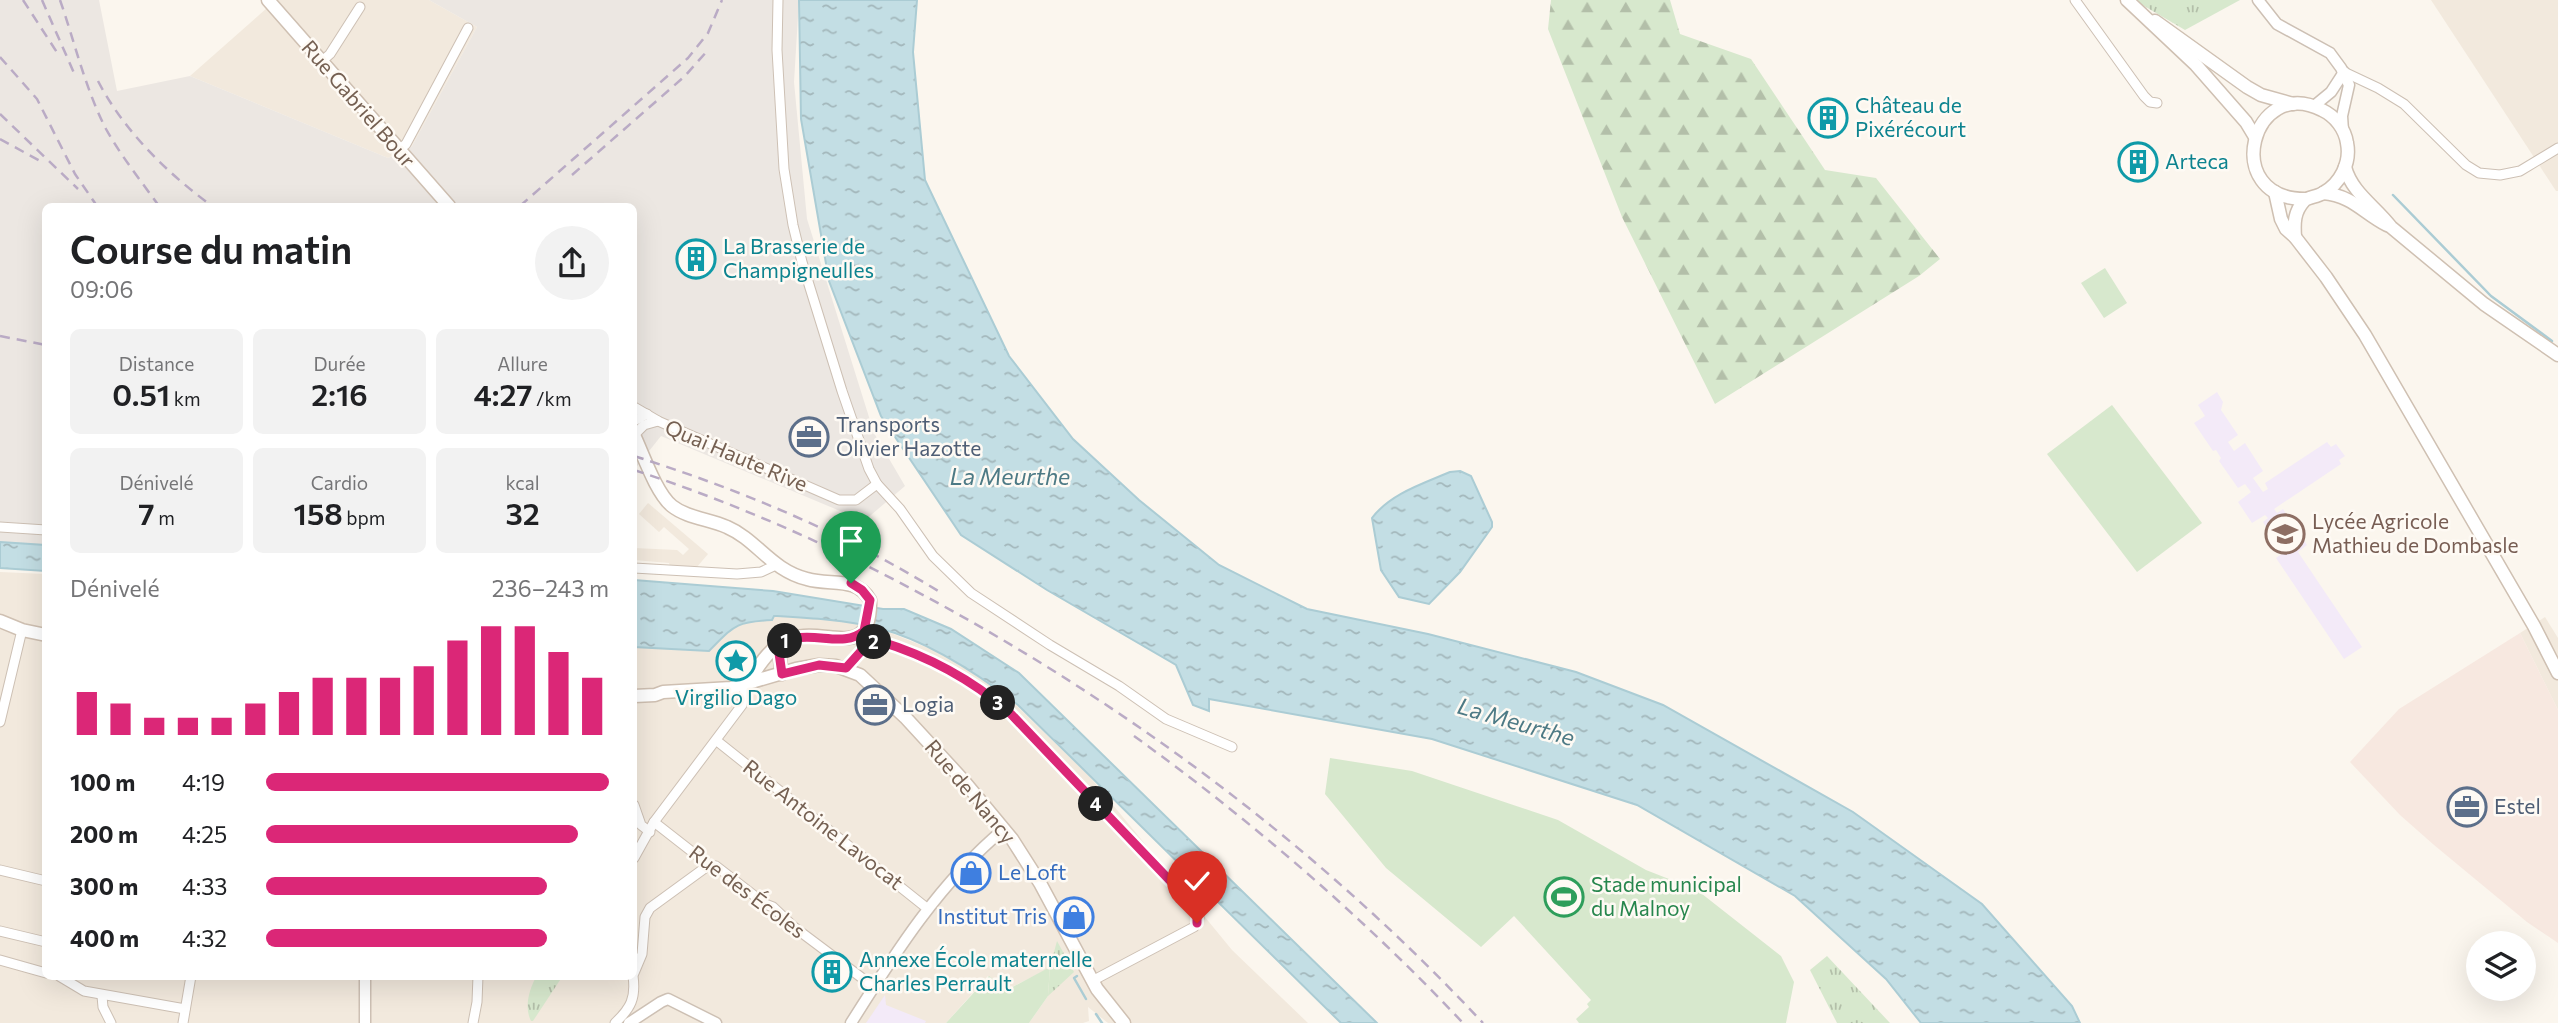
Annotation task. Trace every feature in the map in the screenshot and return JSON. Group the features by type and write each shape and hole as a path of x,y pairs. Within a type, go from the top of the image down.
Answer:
{"main road":[{"name":"Rue Gabriel Bour","path":"268,0 447,203"},
{"path":"2127,0 2205,76 2246,122 2255,137"},
{"path":"2145,15 2185,40 2227,73 2261,95 2294,104 2314,106 2326,111 2336,120 2343,131 2348,155 2345,167 2333,186 2323,193 2305,199 2295,199 2275,192 2266,185 2255,168 2253,158 2255,137 2265,119 2283,107 2294,104"},
{"path":"2345,167 2353,187 2379,211 2391,227 2484,304 2558,355"},
{"path":"2275,192 2286,229 2331,284 2365,335 2534,626 2558,673"},
{"path":"2323,193 2345,197 2372,218 2391,227"},
{"path":"2295,237 2295,217 2305,199"},
{"path":"637,441 671,505 685,513 733,530 776,565 804,579 849,583 862,590 870,603 866,628 860,634 848,638 797,637 778,646 762,660 746,685"},
{"path":"0,621 22,630"},
{"path":"0,629 42,634"},
{"path":"778,646 782,674"},
{"path":"637,696 663,692 725,690 819,665 846,668"},
{"name":"Rue de Nancy","path":"846,668 860,675 905,717 1004,829 1027,860 1092,981 1104,1000 1125,1023"},
{"path":"637,689 663,692"}],"street":[{"path":"778,0 777,50 784,169 793,225 842,391 869,469 877,484 900,509 933,556 971,593 1119,686 1166,719 1232,747"},
{"path":"2076,0 2144,96 2150,102 2157,103"},
{"path":"2258,0 2277,24 2330,54 2344,72 2348,85 2342,116 2343,131"},
{"path":"321,62 330,54 360,7"},
{"path":"399,150 406,144 468,28"},
{"path":"2314,106 2331,92 2344,72"},
{"path":"2344,72 2404,104 2466,165 2479,173 2500,175 2520,171 2558,148"},
{"path":"2205,76 2227,73"},
{"path":"637,409 658,421"},
{"path":"637,419 647,414"},
{"name":"Quai Haute Rive","path":"637,432 644,425 658,421 839,500 856,500 877,484"},
{"path":"0,527 42,530"},
{"path":"637,568 737,574 761,572 776,565"},
{"path":"0,722 22,630"},
{"path":"846,668 864,648 879,641 945,666 977,686 1009,712 1197,911 1197,923 1194,927 1092,981"},
{"path":"637,853 654,822 742,705 746,685"},
{"name":"Rue Antoine Lavocat","path":"717,741 928,909"},
{"path":"637,814 641,825 650,832"},
{"name":"Rue des Écoles","path":"654,822 709,865 716,866 765,904 773,907 874,987"},
{"path":"851,1023 897,950 928,909 969,859 1004,829"},
{"path":"637,963 643,946 645,917 655,903 709,865"},
{"path":"0,870 42,880"},
{"path":"637,917 645,917"},
{"path":"0,931 42,942"},
{"path":"0,960 42,972"},
{"path":"66,980 84,991 102,996 185,1009"},
{"path":"183,1023 190,980"},
{"path":"365,980 365,1023"},
{"path":"473,1023 478,980"},
{"path":"615,1023 631,1005 635,988 634,980"},
{"path":"102,996 103,1007 111,1023"},
{"path":"629,1023 668,999 716,1023"}],"shaded area":[{"path":"0,0 99,0 117,91 190,76 388,158 412,146 477,27 429,0 799,0 794,82 807,219 874,433 905,486 864,521 661,436 637,466 637,203 42,203 42,545 0,542"},
{"path":"276,0 429,0 477,27 412,146 388,158 190,76"},
{"path":"2431,0 2558,0 2558,191 2556,191"},
{"name":"Lycée Agricole Mathieu de Dombasle","path":"2217,392 2223,402 2221,410 2238,435 2228,442 2234,451 2245,443 2263,471 2253,478 2263,492 2268,489 2265,483 2327,442 2331,447 2336,444 2345,456 2339,460 2341,464 2274,509 2277,513 2283,509 2307,545 2298,552 2362,647 2344,659 2276,558 2283,553 2263,522 2268,518 2265,515 2252,523 2238,502 2251,492 2245,484 2238,488 2219,461 2221,458 2216,450 2213,451 2194,423 2205,416 2198,405"},
{"path":"648,503 708,554 696,568 637,560 637,548 677,550 683,555 689,549 664,527 659,532 639,514"},
{"path":"0,572 42,574 42,980 637,980 637,647 708,651 742,622 777,616 836,620 881,629 943,654 1012,701 1090,777 1232,950 1308,1023 1108,1023 1088,1007 1089,1021 1083,1023 1029,1023 1048,996 1050,968 1006,990 988,976 946,1023 0,1023"},
{"path":"2545,617 2558,638 2558,710 2520,633"},
{"path":"2520,633 2558,710 2558,943 2527,922 2434,845 2400,815 2350,762 2399,709"},
{"path":"885,995 886,1005 926,1021 925,1023 866,1023"}],"green space":[{"path":"1551,0 1670,0 1680,34 1751,59 1825,170 1876,178 1940,259 1919,276 1715,404 1622,217 1548,29"},
{"path":"2134,0 2240,0 2185,30"},
{"path":"2105,268 2127,303 2104,318 2081,283"},
{"path":"2112,405 2202,523 2137,572 2047,454"},
{"name":"Stade municipal du Malnoy","path":"1330,758 1412,771 1558,820 1646,870 1697,890 1781,956 1794,982 1786,1023 1579,1023 1576,1019 1589,1007 1587,1004 1591,1000 1514,916 1481,947 1386,868 1325,794"},
{"path":"1057,941 1074,972 1048,996 1050,967"},
{"path":"1827,956 1890,1023 1837,1023 1810,970"},
{"path":"1050,967 1048,996 1029,1023 946,1023 989,976 1007,990"},
{"path":"534,980 560,980 533,1021 528,1010"}],"water":[{"name":"La Meurthe","path":"799,0 917,0 913,52 925,180 1009,356 1073,439 1139,500 1219,565 1307,609 1428,634 1576,672 1663,705 1853,812 1982,904 2072,1006 2080,1023 1921,1023 1886,979 1795,896 1637,805 1432,739 1209,699 1209,711 1193,705 1176,665 1047,590 961,535 881,416 829,281 801,119"},
{"path":"1460,471 1471,476 1492,527 1460,572 1429,604 1399,597 1381,570 1372,518 1388,502 1407,490 1450,472"},
{"path":"0,542 42,545 42,571 0,568"},
{"path":"637,580 773,591 883,609 904,609 951,629 1019,673 1377,1023 1341,1023 1018,705 952,659 916,641 878,628 841,621 777,616 772,620 736,626 709,651 637,647"}],"waterway":[{"path":"2393,195 2491,296 2552,341"},
{"path":"1077,976 1074,978 1086,999"},
{"path":"1096,1014 1102,1023"}],"railway":[{"path":"23,0 58,54"},
{"path":"42,0 74,73"},
{"path":"60,0 86,82 106,129 157,203"},
{"path":"523,203 688,58 708,33 722,0"},
{"path":"572,175 685,76 708,50"},
{"path":"0,57 37,99 75,174 95,203"},
{"path":"98,81 120,117 148,150 208,203"},
{"path":"0,114 78,189"},
{"path":"0,139 40,161"},
{"path":"0,336 42,344"},
{"path":"637,457 714,483 793,515 907,572 943,594"},
{"path":"637,471 742,510 847,556 949,609 1108,706 1166,746 1278,831 1383,923 1483,1023"},
{"path":"1134,736 1264,836 1386,945 1463,1023"}],"place":[{"name":"Château de Pixérécourt","path":"1828,118"},
{"name":"Arteca","path":"2138,162"},
{"name":"La Brasserie de Champigneulles","path":"696,259"},
{"name":"Transports Olivier Hazotte","path":"809,437"},
{"name":"Lycée Agricole Mathieu de Dombasle","path":"2285,534"},
{"name":"Virgilio Dago","path":"736,661"},
{"name":"Logia","path":"875,705"},
{"name":"Estel","path":"2467,807"},
{"name":"Le Loft","path":"971,873"},
{"name":"Stade municipal du Malnoy","path":"1564,897"},
{"name":"Institut Tris","path":"1074,917"},
{"name":"Annexe École maternelle Charles Perrault","path":"832,972"}],"route":[{"path":"851,583 862,590 870,600 864,631 858,636 848,638 802,636 785,641 778,646 782,674 819,665 846,668 864,648 879,641 945,666 994,698 1009,712 1178,889 1197,911 1197,923"}]}
